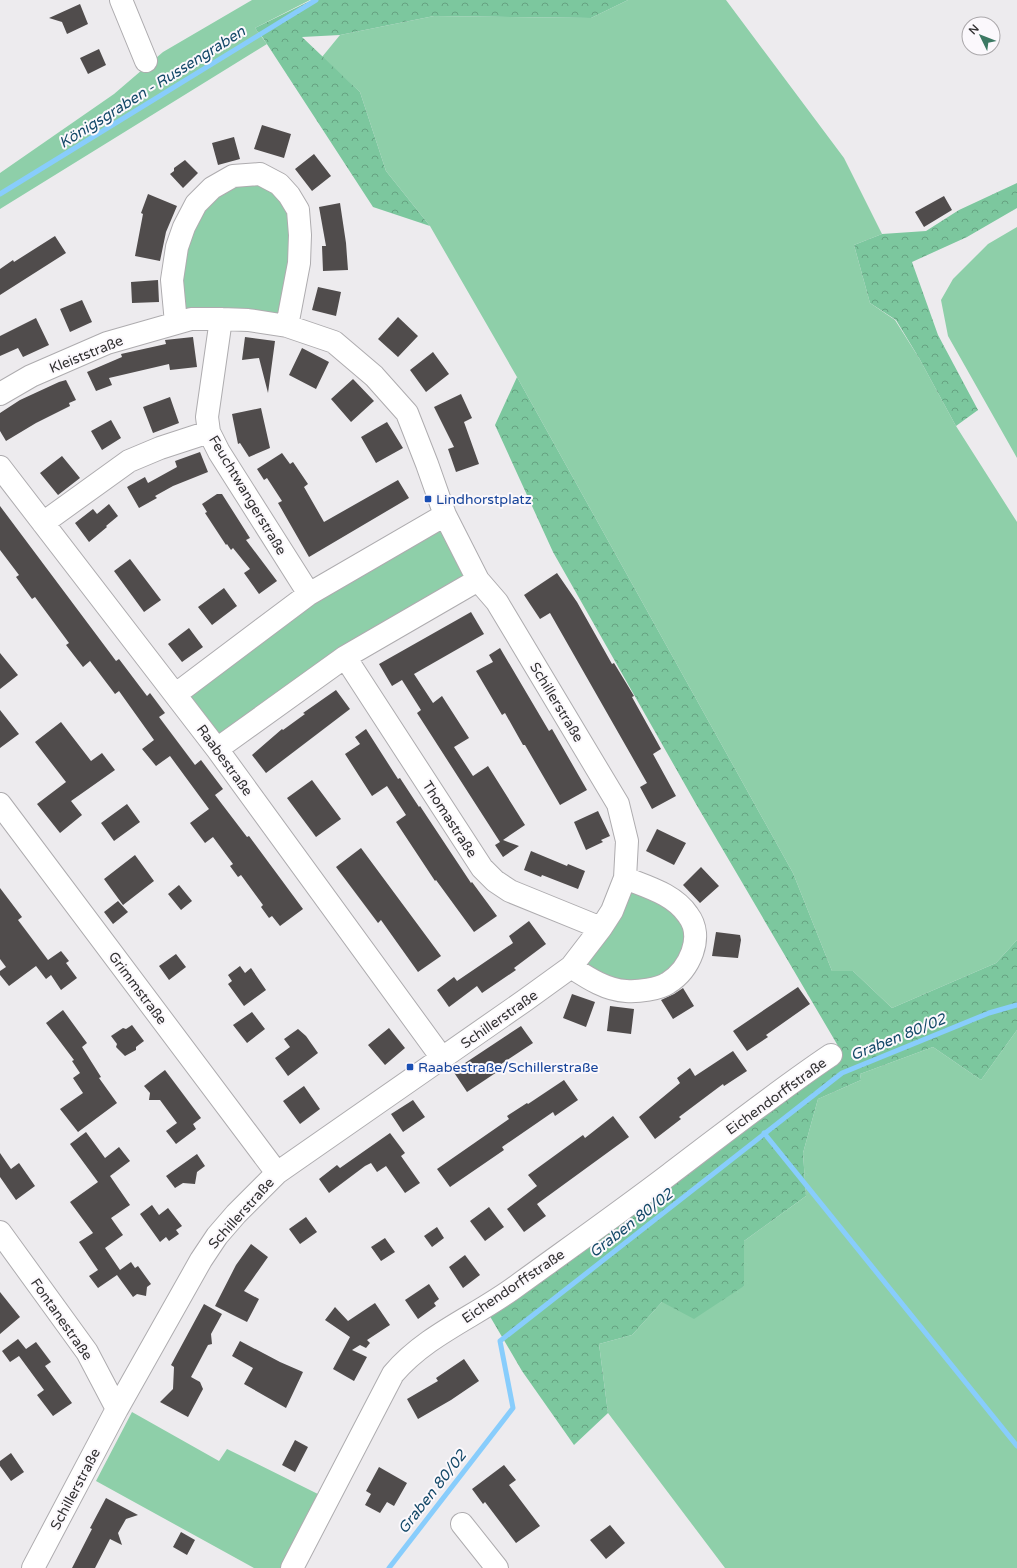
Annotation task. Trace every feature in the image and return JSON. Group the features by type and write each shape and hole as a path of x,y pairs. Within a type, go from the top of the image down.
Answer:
{"street":[{"path":"121,0 146,61"},
{"path":"176,323 172,280 177,247 184,227 196,204 212,188 233,176 260,174 279,184 289,195 298,210 300,235 299,263 287,326"},
{"name":"Kleiststraße","path":"0,394 31,376 107,343 191,319 221,318 248,320 287,326 334,342 374,376 407,413 428,464 446,515"},
{"name":"Feuchtwangerstraße","path":"221,318 207,417 209,432 219,452 309,594"},
{"path":"43,523 128,461 160,448 209,432"},
{"name":"Raabestraße","path":"0,467 176,694 442,1058"},
{"path":"176,694 309,594 446,515 478,580 345,657 217,749"},
{"name":"Schillerstraße","path":"33,1568 118,1409 205,1254 217,1236 236,1214 277,1173 571,967 612,911 625,878 626,841 618,804 498,602 478,580"},
{"name":"Thomastraße","path":"345,657 482,868 495,881 510,891 601,928"},
{"name":"Grimmstraße","path":"0,804 277,1173"},
{"path":"571,967 593,981 615,990 627,992 641,991 668,984 684,970 693,954 695,939 693,926 689,915 674,901 657,891 625,878"},
{"name":"Eichendorffstraße","path":"292,1568 393,1374 405,1361 432,1339 507,1294 668,1176 806,1071 831,1055"},
{"name":"Fontanestraße","path":"0,1232 87,1352 118,1409"},
{"path":"462,1524 497,1568"}],"green space":[{"path":"252,0 310,0 255,28 267,44 0,209 0,173 114,94 163,52"},
{"path":"312,0 628,0 591,18 434,16 340,35 302,37 360,92 386,171 430,226 373,207 255,28"},
{"path":"628,0 726,0 844,158 882,234 854,245 870,303 895,320 919,358 956,426 1017,522 1017,940 996,963 892,1008 853,971 832,971 793,873 517,377 430,226 386,171 360,92 322,57 340,35 434,16 591,18"},
{"path":"259,176 296,211 284,324 178,321 173,280 197,205"},
{"path":"1017,183 1017,208 967,237 912,262 938,335 978,410 956,426 919,358 896,320 870,303 854,245 882,234 926,231 959,210"},
{"path":"1017,227 1017,458 948,336 941,300 953,279 988,244"},
{"path":"517,377 793,873 832,971 853,971 892,1008 996,963 1017,940 1017,1030 981,1080 933,1047 860,1074 861,1080 818,1099 803,1153 806,1196 744,1241 744,1286 694,1319 662,1302 632,1335 599,1344 608,1413 574,1445 522,1371 488,1313 706,1155 841,1051 696,804 553,552 495,425"},
{"path":"445,517 475,580 218,746 178,694"},
{"path":"626,880 687,916 692,953 643,989 574,967"},
{"path":"1017,1030 1017,1568 725,1568 608,1413 599,1344 632,1335 662,1302 744,1286 744,1241 806,1196 803,1153 818,1099 861,1080 860,1074 933,1047 981,1080"},
{"path":"132,1412 219,1461 227,1449 328,1499 292,1568 254,1568 96,1481"}],"building":[{"path":"80,4 88,24 67,34 62,22 49,18"},
{"path":"99,49 106,65 88,74 80,58"},
{"path":"262,125 291,134 284,158 254,149"},
{"path":"234,137 240,159 218,165 212,143"},
{"path":"314,154 331,176 312,191 295,169"},
{"path":"185,160 198,173 183,188 170,174 174,171 174,168"},
{"path":"148,194 177,206 166,232 160,261 135,256 143,214 141,213"},
{"path":"944,196 952,210 924,227 915,212"},
{"path":"340,203 346,243 348,270 323,271 322,246 326,246 319,207"},
{"path":"55,236 66,253 0,295 0,269 13,260 14,262"},
{"path":"158,280 159,302 132,303 131,282"},
{"path":"318,287 341,292 336,316 312,310"},
{"path":"82,300 92,322 70,332 60,309"},
{"path":"398,317 418,336 398,357 378,339"},
{"path":"36,318 49,345 23,357 18,348 0,356 0,336"},
{"path":"193,337 197,367 170,370 169,364 109,378 112,385 96,391 87,372 122,357 121,354 166,344 165,340"},
{"path":"245,337 275,341 268,393 259,358 242,360"},
{"path":"302,348 329,362 316,389 289,375"},
{"path":"433,352 449,374 426,392 410,370"},
{"path":"353,379 374,401 351,422 331,399"},
{"path":"66,380 76,400 69,403 70,406 36,423 6,441 0,431 0,413 20,400"},
{"path":"461,394 472,418 464,422 479,464 456,472 448,449 454,447 434,407"},
{"path":"170,397 179,423 153,433 143,407"},
{"path":"261,408 270,448 249,457 240,443 238,444 232,414"},
{"path":"111,420 121,438 102,450 91,431"},
{"path":"387,422 403,448 376,463 361,437"},
{"path":"200,452 208,472 173,486 155,496 157,498 139,508 127,487 145,477 148,483 177,467 175,461"},
{"path":"282,453 290,464 293,462 308,484 304,487 324,522 398,480 409,498 309,557 278,503 282,501 267,478 264,480 257,469"},
{"path":"62,456 80,478 58,495 40,473"},
{"path":"217,494 222,494 250,538 246,540 277,581 259,594 244,573 250,569 233,548 231,550 227,544 226,545 205,513 207,512 202,504"},
{"path":"109,504 118,516 89,542 75,523 93,509 97,514"},
{"path":"0,506 116,661 119,659 147,696 150,693 165,713 159,717 195,765 201,760 223,789 215,795 247,837 249,836 303,909 280,926 272,916 269,918 261,907 263,905 241,875 238,877 230,866 233,864 213,837 205,843 190,823 209,809 170,756 156,766 142,749 154,740 119,691 115,694 90,661 83,667 66,645 69,643 35,597 32,599 16,577 19,575 0,550"},
{"path":"130,559 161,600 144,612 114,571"},
{"path":"557,573 577,602 612,664 614,663 634,696 632,697 661,749 653,754 676,796 652,809 640,787 647,783 550,613 540,619 524,595"},
{"path":"224,588 237,606 212,625 198,607"},
{"path":"471,612 484,634 414,674 433,703 442,696 469,738 454,747 473,776 488,766 525,825 503,840 519,846 503,857 495,845 500,842 417,713 421,710 402,680 392,686 379,664"},
{"path":"189,628 203,647 182,662 168,644"},
{"path":"500,648 549,731 552,729 587,790 560,805 505,713 502,715 476,671 493,662 489,655"},
{"path":"0,653 18,675 0,689"},
{"path":"336,690 350,709 266,773 252,755 282,729 283,730 305,714 303,713"},
{"path":"0,710 19,734 0,748"},
{"path":"61,722 91,761 102,753 115,770 71,801 82,815 60,833 37,804 66,782 35,742"},
{"path":"366,729 398,779 400,778 471,883 472,882 497,916 474,932 436,880 435,881 396,822 406,815 387,786 372,796 345,754 360,744 355,737"},
{"path":"312,780 341,819 316,837 287,798"},
{"path":"127,804 140,822 114,841 101,823"},
{"path":"598,811 610,836 601,840 603,842 586,850 574,822"},
{"path":"657,829 686,843 674,865 646,851"},
{"path":"361,848 441,956 418,972 381,920 378,923 336,867"},
{"path":"531,851 567,866 568,864 585,871 578,889 542,875 541,877 524,870"},
{"path":"135,855 154,881 123,905 104,879"},
{"path":"701,867 719,886 700,903 683,885"},
{"path":"179,885 192,901 181,910 168,894"},
{"path":"0,888 22,917 18,920 48,960 61,951 69,961 66,963 77,978 61,990 51,975 46,979 36,966 9,986 0,975 0,971 6,967 0,959"},
{"path":"118,901 128,912 113,924 104,912"},
{"path":"529,921 546,944 514,968 516,970 482,993 477,986 449,1007 437,990 454,977 457,981 513,943 509,936"},
{"path":"716,932 740,935 741,940 738,958 712,956"},
{"path":"176,954 186,967 169,980 159,966"},
{"path":"240,966 245,973 251,968 266,990 244,1006 228,984 232,981 228,975"},
{"path":"798,987 810,1004 766,1035 768,1037 747,1051 733,1031"},
{"path":"683,988 694,1006 673,1019 661,1000"},
{"path":"572,994 595,1002 586,1027 563,1018"},
{"path":"610,1006 634,1009 631,1034 607,1031"},
{"path":"63,1010 87,1043 82,1047 101,1077 99,1078 117,1103 78,1132 60,1109 83,1093 73,1078 80,1073 72,1061 74,1060 46,1023"},
{"path":"252,1012 265,1029 247,1043 233,1025"},
{"path":"132,1025 144,1041 136,1047 136,1050 125,1056 116,1047 117,1044 111,1036 123,1028 126,1029"},
{"path":"521,1026 533,1043 495,1068 497,1072 467,1092 453,1071"},
{"path":"389,1028 405,1048 385,1065 368,1045"},
{"path":"298,1029 306,1036 318,1053 288,1076 275,1058 290,1047 284,1039"},
{"path":"733,1051 747,1071 724,1086 723,1084 679,1117 681,1119 655,1139 639,1117 680,1083 677,1078 690,1068 695,1076"},
{"path":"165,1070 201,1118 193,1124 196,1129 176,1144 166,1131 177,1123 160,1100 149,1100 150,1093 144,1086"},
{"path":"564,1080 578,1100 555,1116 553,1112 502,1147 504,1150 450,1187 437,1169 509,1119 507,1116"},
{"path":"304,1086 320,1109 300,1124 283,1101"},
{"path":"413,1100 425,1117 403,1132 391,1114"},
{"path":"613,1116 629,1137 537,1204 546,1216 524,1232 507,1209 537,1186 528,1175 583,1135 585,1138"},
{"path":"86,1132 105,1158 119,1147 130,1161 110,1176 130,1205 111,1218 123,1235 105,1248 120,1270 131,1262 135,1268 138,1266 151,1284 147,1287 146,1296 137,1294 133,1297 117,1275 98,1288 89,1276 98,1270 79,1242 93,1233 70,1202 98,1182 70,1144"},
{"path":"390,1133 405,1153 401,1156 420,1183 405,1193 386,1166 377,1172 371,1163 329,1193 319,1179 337,1165 340,1168"},
{"path":"0,1153 11,1169 19,1163 35,1186 16,1200 0,1177"},
{"path":"197,1154 205,1166 197,1172 195,1184 183,1183 175,1188 166,1176"},
{"path":"152,1205 159,1215 168,1208 182,1226 176,1230 179,1234 169,1241 166,1237 160,1242 140,1214"},
{"path":"489,1207 504,1227 485,1241 470,1221"},
{"path":"306,1217 317,1232 300,1244 289,1229"},
{"path":"437,1227 444,1238 432,1247 424,1236"},
{"path":"385,1238 395,1252 381,1261 371,1247"},
{"path":"251,1244 268,1257 244,1291 259,1299 247,1322 215,1306 236,1265"},
{"path":"465,1255 480,1275 463,1288 449,1267"},
{"path":"429,1284 439,1299 434,1303 436,1306 418,1319 405,1300"},
{"path":"0,1292 20,1317 0,1334"},
{"path":"375,1303 390,1325 367,1340 370,1343 366,1348 360,1345 352,1350 367,1357 354,1381 333,1369 350,1337 325,1320 335,1307 348,1321"},
{"path":"204,1304 222,1314 211,1334 212,1344 208,1345 191,1377 200,1382 203,1389 188,1417 160,1402 173,1389 174,1367 171,1365"},
{"path":"18,1339 26,1349 36,1342 51,1362 45,1366 72,1403 53,1416 37,1395 44,1390 19,1356 10,1362 2,1351"},
{"path":"240,1341 303,1372 286,1408 244,1384 253,1368 232,1356"},
{"path":"464,1359 479,1381 451,1400 418,1419 407,1399 438,1381 436,1378"},
{"path":"295,1440 308,1447 295,1472 282,1465"},
{"path":"11,1453 24,1472 11,1481 0,1466 0,1461"},
{"path":"504,1465 516,1480 509,1485 540,1526 516,1543 485,1502 483,1504 472,1489"},
{"path":"379,1467 407,1483 394,1506 387,1502 380,1513 365,1505 371,1494 366,1491"},
{"path":"106,1498 138,1515 126,1519 118,1533 122,1545 110,1539 95,1568 72,1568 92,1529 90,1528"},
{"path":"610,1525 625,1543 606,1559 590,1540"},
{"path":"181,1532 195,1540 187,1555 173,1547"}],"waterway":[{"name":"Königsgraben - Russengraben","path":"0,194 316,0"},
{"name":"Graben 80/02","path":"389,1568 513,1408 500,1341 842,1073 989,1013 1017,1005"},
{"path":"764,1133 1017,1446"}],"place":[{"name":"Lindhorstplatz","path":"428,499"},
{"name":"Raabestraße/Schillerstraße","path":"410,1067"}]}
